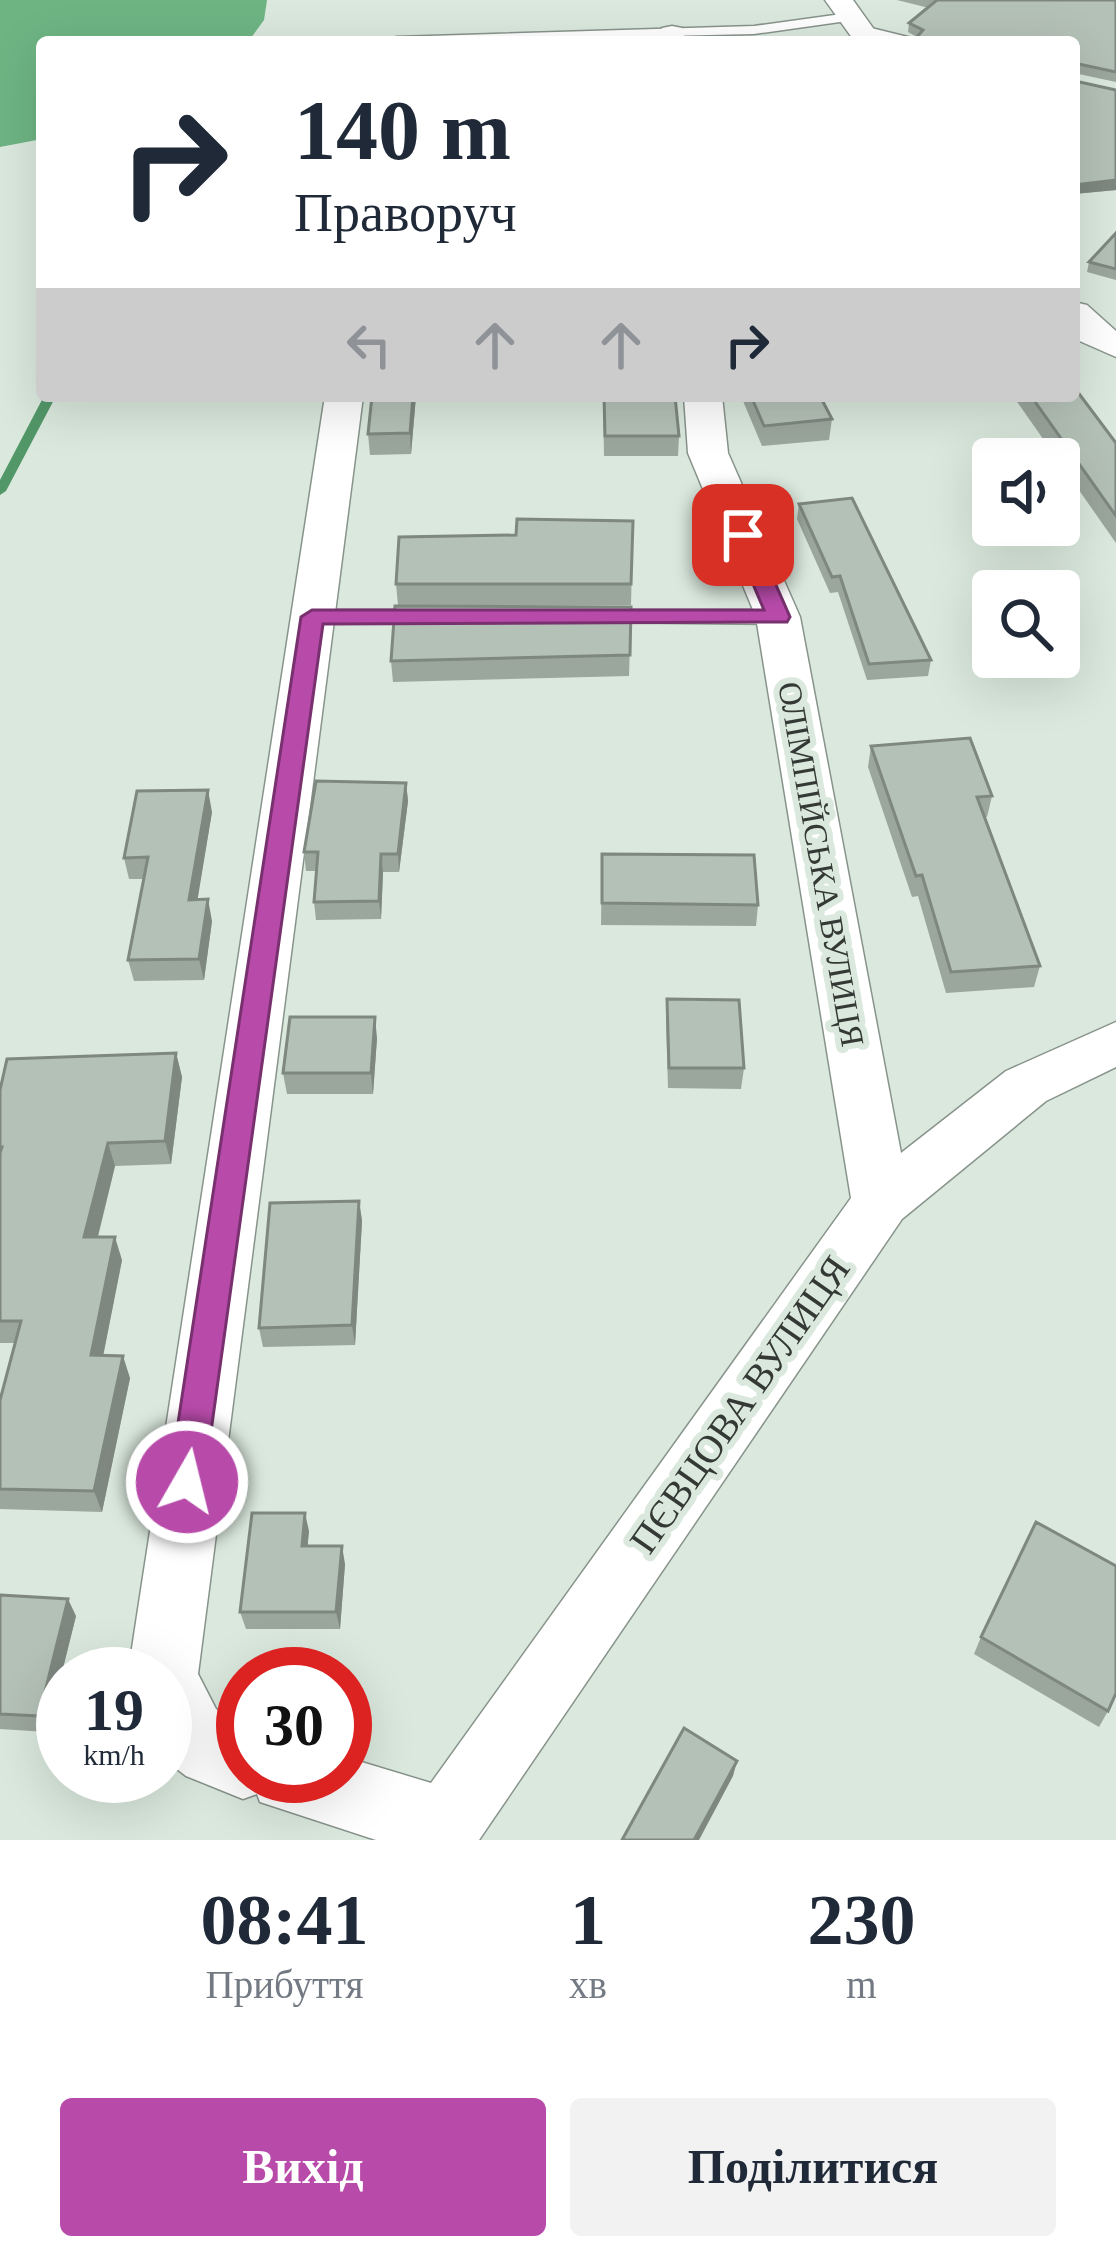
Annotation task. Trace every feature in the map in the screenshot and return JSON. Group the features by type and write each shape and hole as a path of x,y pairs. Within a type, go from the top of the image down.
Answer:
{"street":[{"path":"1080,321 1088,331 1116,346"},
{"path":"168,1647 343,402"},
{"name":"ОЛІМПІЙСЬКА ВУЛИЦЯ","path":"704,402 708,453 778,617 881,1202"},
{"name":"ПЄВЦОВА ВУЛИЦЯ","path":"440,1832 881,1202 1026,1086 1116,1043"},
{"path":"192,1736 216,1755"},
{"path":"360,1803 440,1832"}],"lane":[{"path":"695,36 854,22 894,36"},
{"path":"312,617 452,617"},
{"path":"568,617 778,617"}],"green space":[{"path":"0,0 267,0 264,20 252,36 36,36 36,140 0,147"}],"building":[{"path":"937,0 1116,0 1116,72 1080,64 1080,36 918,36 923,30 909,23"},
{"path":"1080,82 1116,90 1116,180 1080,184"},
{"path":"1116,233 1116,269 1089,262"},
{"path":"1080,395 1116,443 1116,516 1080,465 1080,438 1061,438 1035,402 1080,402"},
{"path":"371,402 413,402 410,433 368,434"},
{"path":"604,402 676,402 679,436 605,436"},
{"path":"754,402 823,402 832,419 764,426"},
{"path":"852,498 931,660 869,664 840,576 832,577 799,504"},
{"path":"517,519 633,521 631,584 396,584 399,537 516,535"},
{"path":"395,606 631,607 630,655 391,661"},
{"path":"970,738 992,796 977,797 1040,966 951,972 922,875 916,876 871,746"},
{"path":"316,781 406,783 398,854 381,854 379,901 314,902 318,852 304,852"},
{"path":"208,790 189,900 208,899 199,959 128,960 148,857 124,858 137,791"},
{"path":"602,854 754,855 758,905 602,903"},
{"path":"667,999 739,1000 744,1068 669,1068"},
{"path":"290,1017 375,1017 371,1073 283,1073"},
{"path":"176,1053 165,1141 108,1143 84,1237 115,1237 91,1355 123,1356 94,1491 0,1489 0,1400 21,1321 0,1321 0,1090 7,1059"},
{"path":"359,1201 352,1325 259,1328 270,1203"},
{"path":"252,1513 305,1513 302,1546 342,1546 336,1612 240,1612"},
{"path":"1036,1522 1116,1566 1116,1693 1108,1711 981,1637"},
{"path":"0,1595 68,1599 56,1647 36,1647 36,1716 0,1714"},
{"path":"684,1728 737,1761 694,1840 622,1840"}],"waterway":[{"path":"0,491 47,402"}],"route":[{"path":"187,1482 312,617 778,617 743,535"}]}
